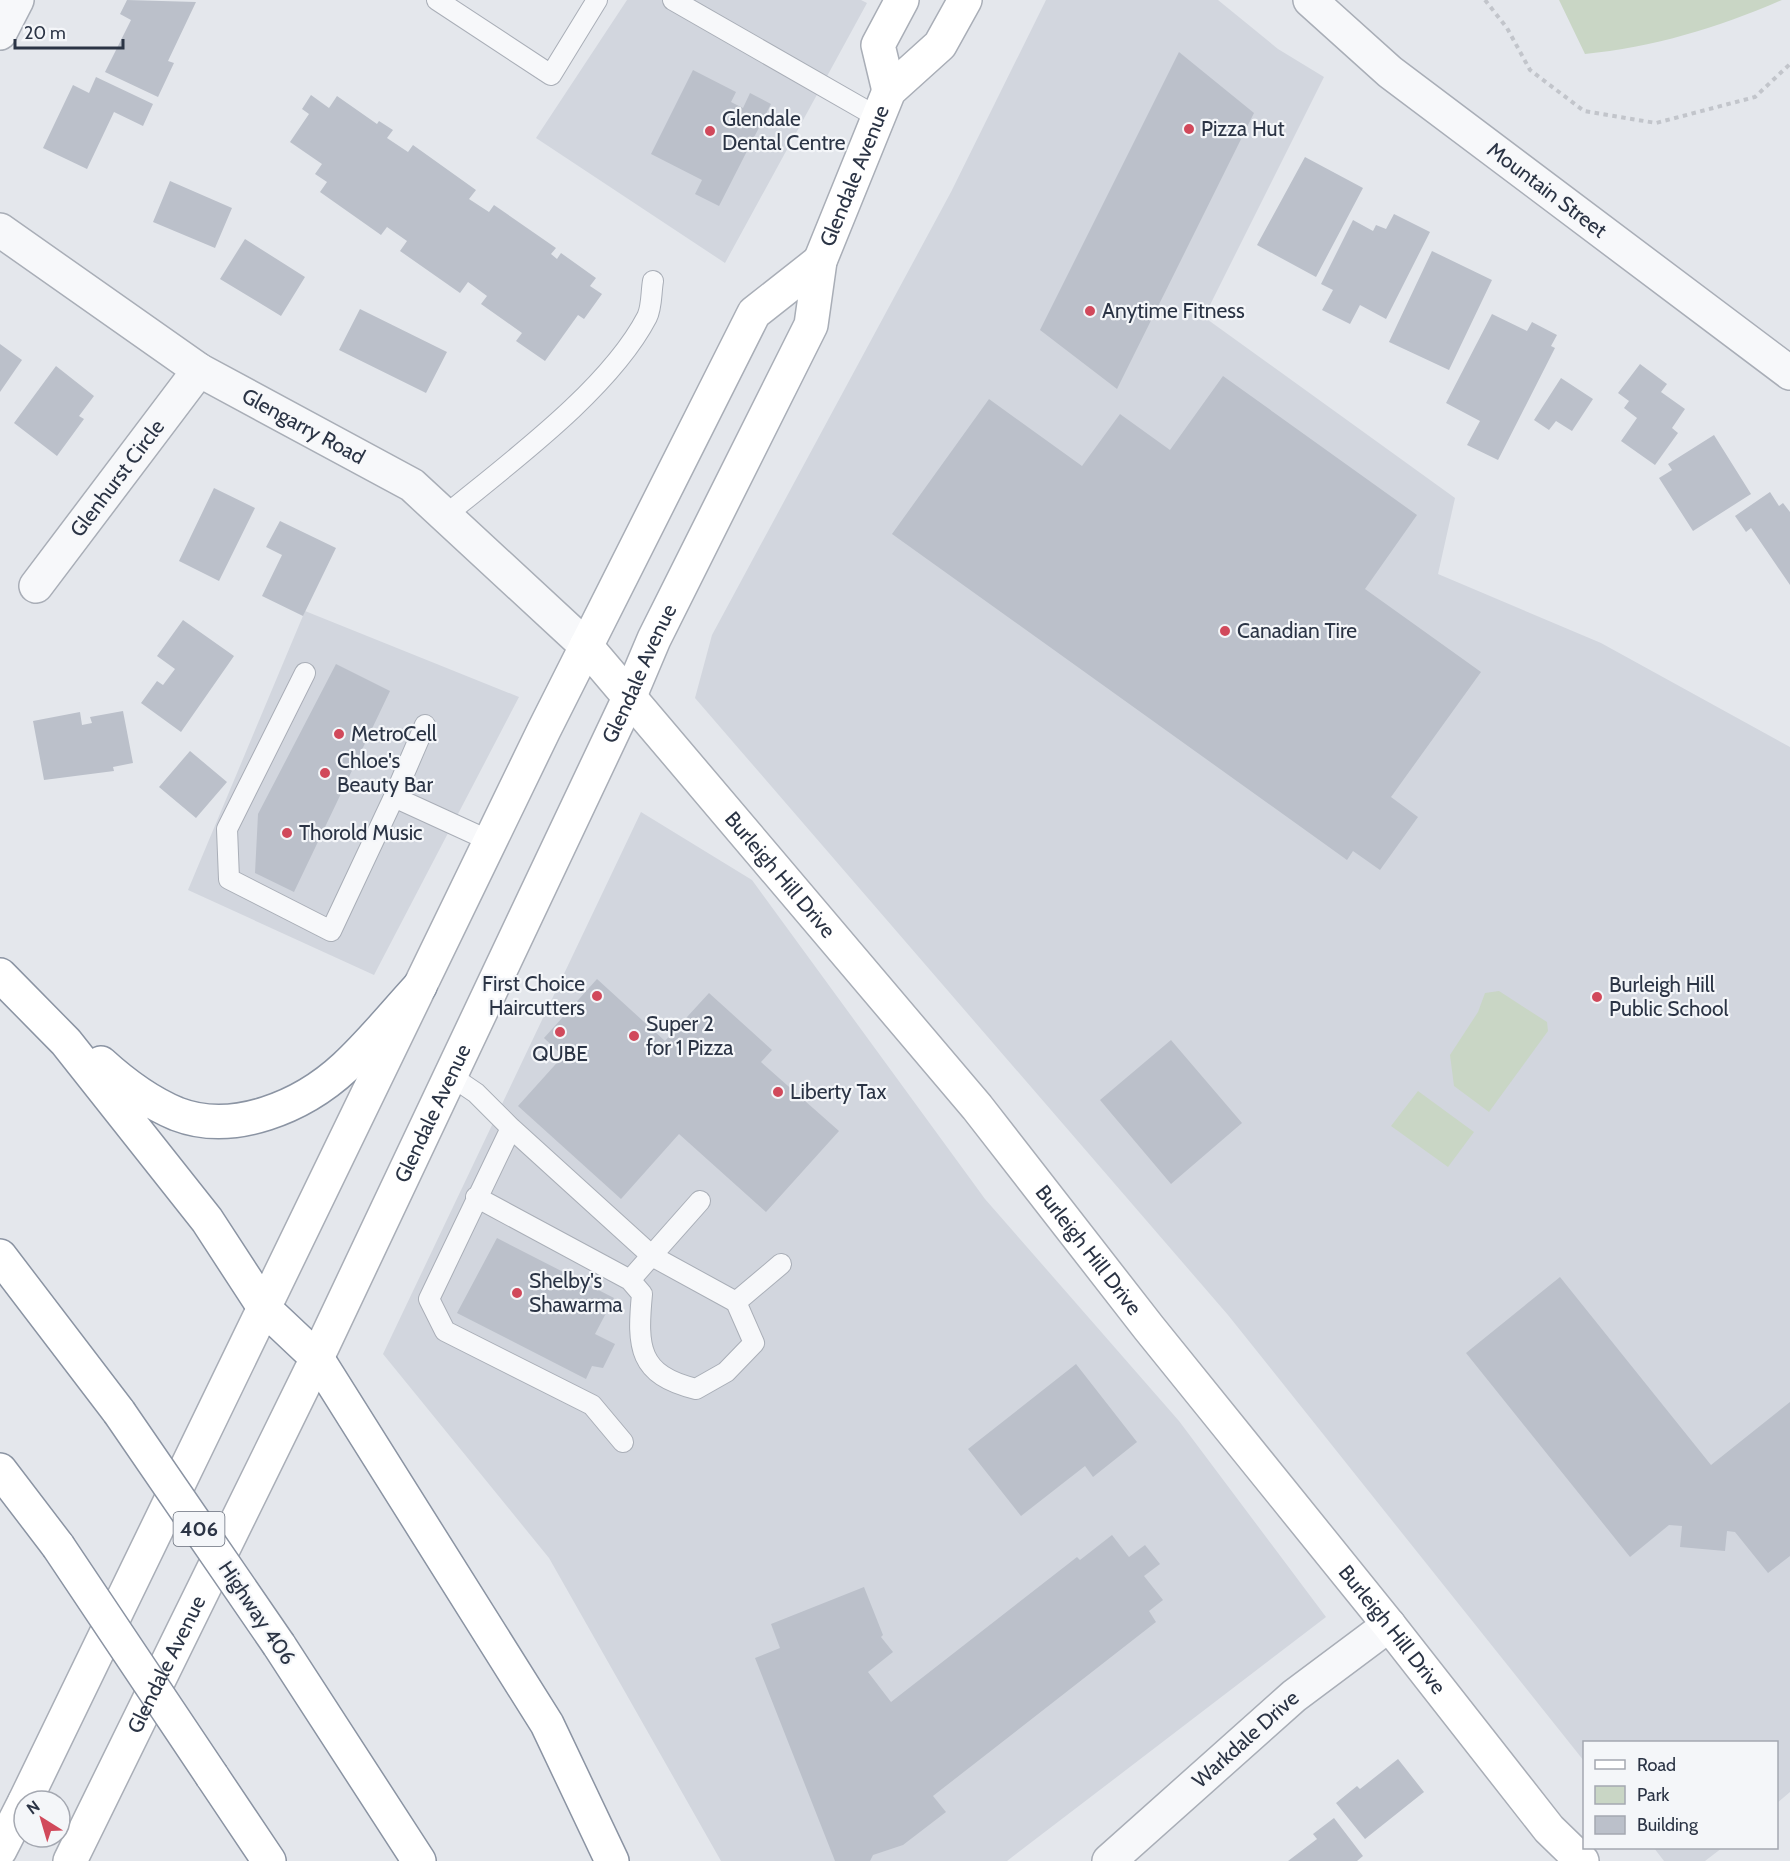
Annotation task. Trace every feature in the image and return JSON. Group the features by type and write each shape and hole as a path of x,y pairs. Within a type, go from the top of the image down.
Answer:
{"main road":[{"name":"Glendale Avenue","path":"884,105 878,45 902,0"},
{"name":"Glendale Avenue","path":"70,1861 317,1358 629,698 654,639 811,325 820,261 884,105 940,45 965,0"},
{"name":"Glendale Avenue","path":"30,1789 266,1309 490,841 754,313 820,261"},
{"name":"Burleigh Hill Drive","path":"586,646 977,1107 1149,1328 1389,1625 1549,1829 1582,1861"},
{"path":"0,974 129,1089 178,1114 216,1122 260,1115 297,1102 345,1068 420,986"},
{"path":"0,974 73,1052 207,1220 266,1309 317,1358 547,1724 612,1861"},
{"name":"Highway 406","path":"0,1256 119,1412 279,1645 419,1861"},
{"path":"0,1470 58,1546 269,1861"},
{"name":"Glendale Avenue","path":"0,1850 12,1826"}],"street":[{"path":"0,33 17,0"},
{"name":"Mountain Street","path":"1310,0 1390,72 1790,373"},
{"name":"Glengarry Road","path":"0,230 199,370 412,484 586,646"},
{"name":"Glenhurst Circle","path":"36,586 199,370"},
{"name":"Warkdale Drive","path":"1109,1861 1294,1696 1389,1625"}],"lane":[{"path":"437,0 551,75 597,0"},
{"path":"674,0 884,105"},
{"path":"446,515 519,455 605,376 648,316 653,281"},
{"path":"305,673 226,829 229,879 331,931 425,726"},
{"path":"394,797 490,841"},
{"path":"451,1076 476,1093 511,1128 652,1256 736,1302 754,1343 726,1372 696,1389 672,1383 644,1359 639,1331 642,1294 630,1280 476,1197"},
{"path":"511,1128 429,1299 445,1331 592,1405 623,1442"},
{"path":"630,1280 700,1201"},
{"path":"736,1302 782,1264"}],"path":[{"path":"1485,0 1507,28 1530,70 1584,111 1656,123 1755,97 1790,63"}],"shaded area":[{"path":"627,0 861,0 867,3 725,263 536,138"},
{"path":"1046,0 1218,0 1278,49 1324,77 1204,317 1455,498 1438,574 1601,643 1790,747 1790,1792 1778,1802 1778,1741 1583,1741 1583,1760 1228,1315 695,698 712,635 951,192"},
{"path":"305,611 519,697 374,975 188,890"},
{"path":"641,812 752,880 985,1199 1179,1421 1326,1617 1007,1861 721,1861 549,1558 383,1354"},
{"path":"1655,1849 1721,1849 1705,1861 1664,1861"}],"green space":[{"path":"1559,0 1782,0 1685,35 1635,47 1585,54"},
{"path":"1499,991 1547,1022 1548,1031 1489,1112 1454,1086 1450,1055 1478,1012 1485,993"},
{"path":"1418,1091 1474,1132 1448,1167 1391,1126"}],"building":[{"path":"127,0 196,2 168,61 174,63 158,97 105,72 131,20 120,14"},
{"path":"1179,52 1254,113 1117,389 1040,330"},
{"name":"Glendale Dental Centre","path":"693,70 736,92 731,102 743,108 750,93 771,104 719,206 695,194 702,180 651,154"},
{"path":"96,77 153,104 143,126 114,112 87,169 43,148 73,85 89,93"},
{"path":"311,95 329,108 337,96 377,124 379,121 393,130 387,138 408,152 413,145 476,190 469,199 489,212 494,205 556,248 551,254 557,259 561,253 596,278 590,286 602,294 584,319 578,315 545,361 516,341 522,333 481,304 487,296 468,282 460,293 400,251 407,241 387,227 381,235 320,192 327,182 315,174 322,164 290,142 309,114 302,109"},
{"path":"1305,157 1363,188 1316,277 1257,245"},
{"path":"170,181 232,208 215,248 153,222"},
{"path":"1394,214 1430,232 1386,319 1360,305 1350,324 1322,310 1333,290 1321,284 1353,220 1373,231 1376,225 1386,229"},
{"path":"245,239 305,277 281,316 220,279"},
{"path":"1432,251 1492,280 1449,370 1389,342"},
{"path":"360,309 447,352 426,393 339,350"},
{"path":"1492,314 1527,331 1532,322 1557,335 1551,346 1555,348 1498,460 1467,445 1480,421 1446,403"},
{"path":"0,344 22,360 0,392"},
{"path":"1640,364 1667,384 1661,392 1685,409 1672,428 1678,433 1655,465 1621,441 1637,418 1624,408 1629,401 1618,393"},
{"path":"56,366 94,396 79,416 84,419 57,456 14,423"},
{"name":"Canadian Tire","path":"1223,376 1417,515 1365,589 1481,672 1391,797 1418,817 1380,870 1353,851 1347,860 892,534 989,399 1082,466 1120,414 1170,450"},
{"path":"1561,378 1593,399 1572,431 1556,421 1549,430 1534,420"},
{"path":"1714,435 1751,494 1693,531 1659,478 1672,470 1668,464"},
{"path":"214,488 255,508 219,581 179,561"},
{"path":"1770,492 1779,506 1783,503 1790,512 1790,585 1751,528 1746,532 1735,516"},
{"path":"280,521 336,548 303,616 262,596 282,555 266,547"},
{"path":"183,620 234,656 181,732 141,703 157,681 163,685 175,669 157,656"},
{"path":"336,664 390,691 294,892 255,873 258,814"},
{"path":"123,711 133,763 113,767 114,771 44,780 33,721 80,712 82,725 92,723 90,717"},
{"path":"190,751 227,782 196,818 159,787"},
{"path":"597,979 665,1041 709,993 772,1050 761,1062 839,1131 766,1212 679,1134 621,1199 518,1106 563,1056 544,1038"},
{"path":"1171,1040 1242,1123 1171,1184 1100,1100"},
{"path":"497,1238 614,1298 595,1334 615,1344 603,1368 592,1366 586,1379 457,1313"},
{"path":"1560,1277 1711,1465 1790,1402 1790,1556 1768,1573 1735,1532 1727,1531 1725,1551 1680,1547 1682,1526 1669,1525 1630,1557 1466,1353"},
{"path":"1076,1364 1137,1442 1093,1477 1085,1466 1021,1516 968,1449"},
{"path":"1112,1535 1129,1557 1145,1545 1160,1564 1144,1576 1163,1600 1149,1611 1156,1622 933,1796 946,1812 903,1845 873,1855 870,1861 835,1861 755,1658 780,1648 771,1624 864,1587 883,1635 881,1637 893,1652 868,1672 891,1702 1077,1557 1080,1560"},
{"path":"1398,1759 1424,1792 1365,1839 1336,1803 1357,1786 1360,1789"},
{"path":"1334,1818 1363,1856 1357,1861 1288,1861 1317,1839 1313,1834"}],"place":[{"name":"Pizza Hut","path":"1189,129"},
{"name":"Glendale Dental Centre","path":"710,131"},
{"name":"Anytime Fitness","path":"1090,311"},
{"name":"Canadian Tire","path":"1225,631"},
{"name":"MetroCell","path":"339,734"},
{"name":"Chloe's Beauty Bar","path":"325,773"},
{"name":"Thorold Music","path":"287,833"},
{"name":"First Choice Haircutters","path":"597,996"},
{"name":"Burleigh Hill Public School","path":"1597,997"},
{"name":"QUBE","path":"560,1032"},
{"name":"Super 2 for 1 Pizza","path":"634,1036"},
{"name":"Liberty Tax","path":"778,1092"},
{"name":"Shelby's Shawarma","path":"517,1293"}]}
